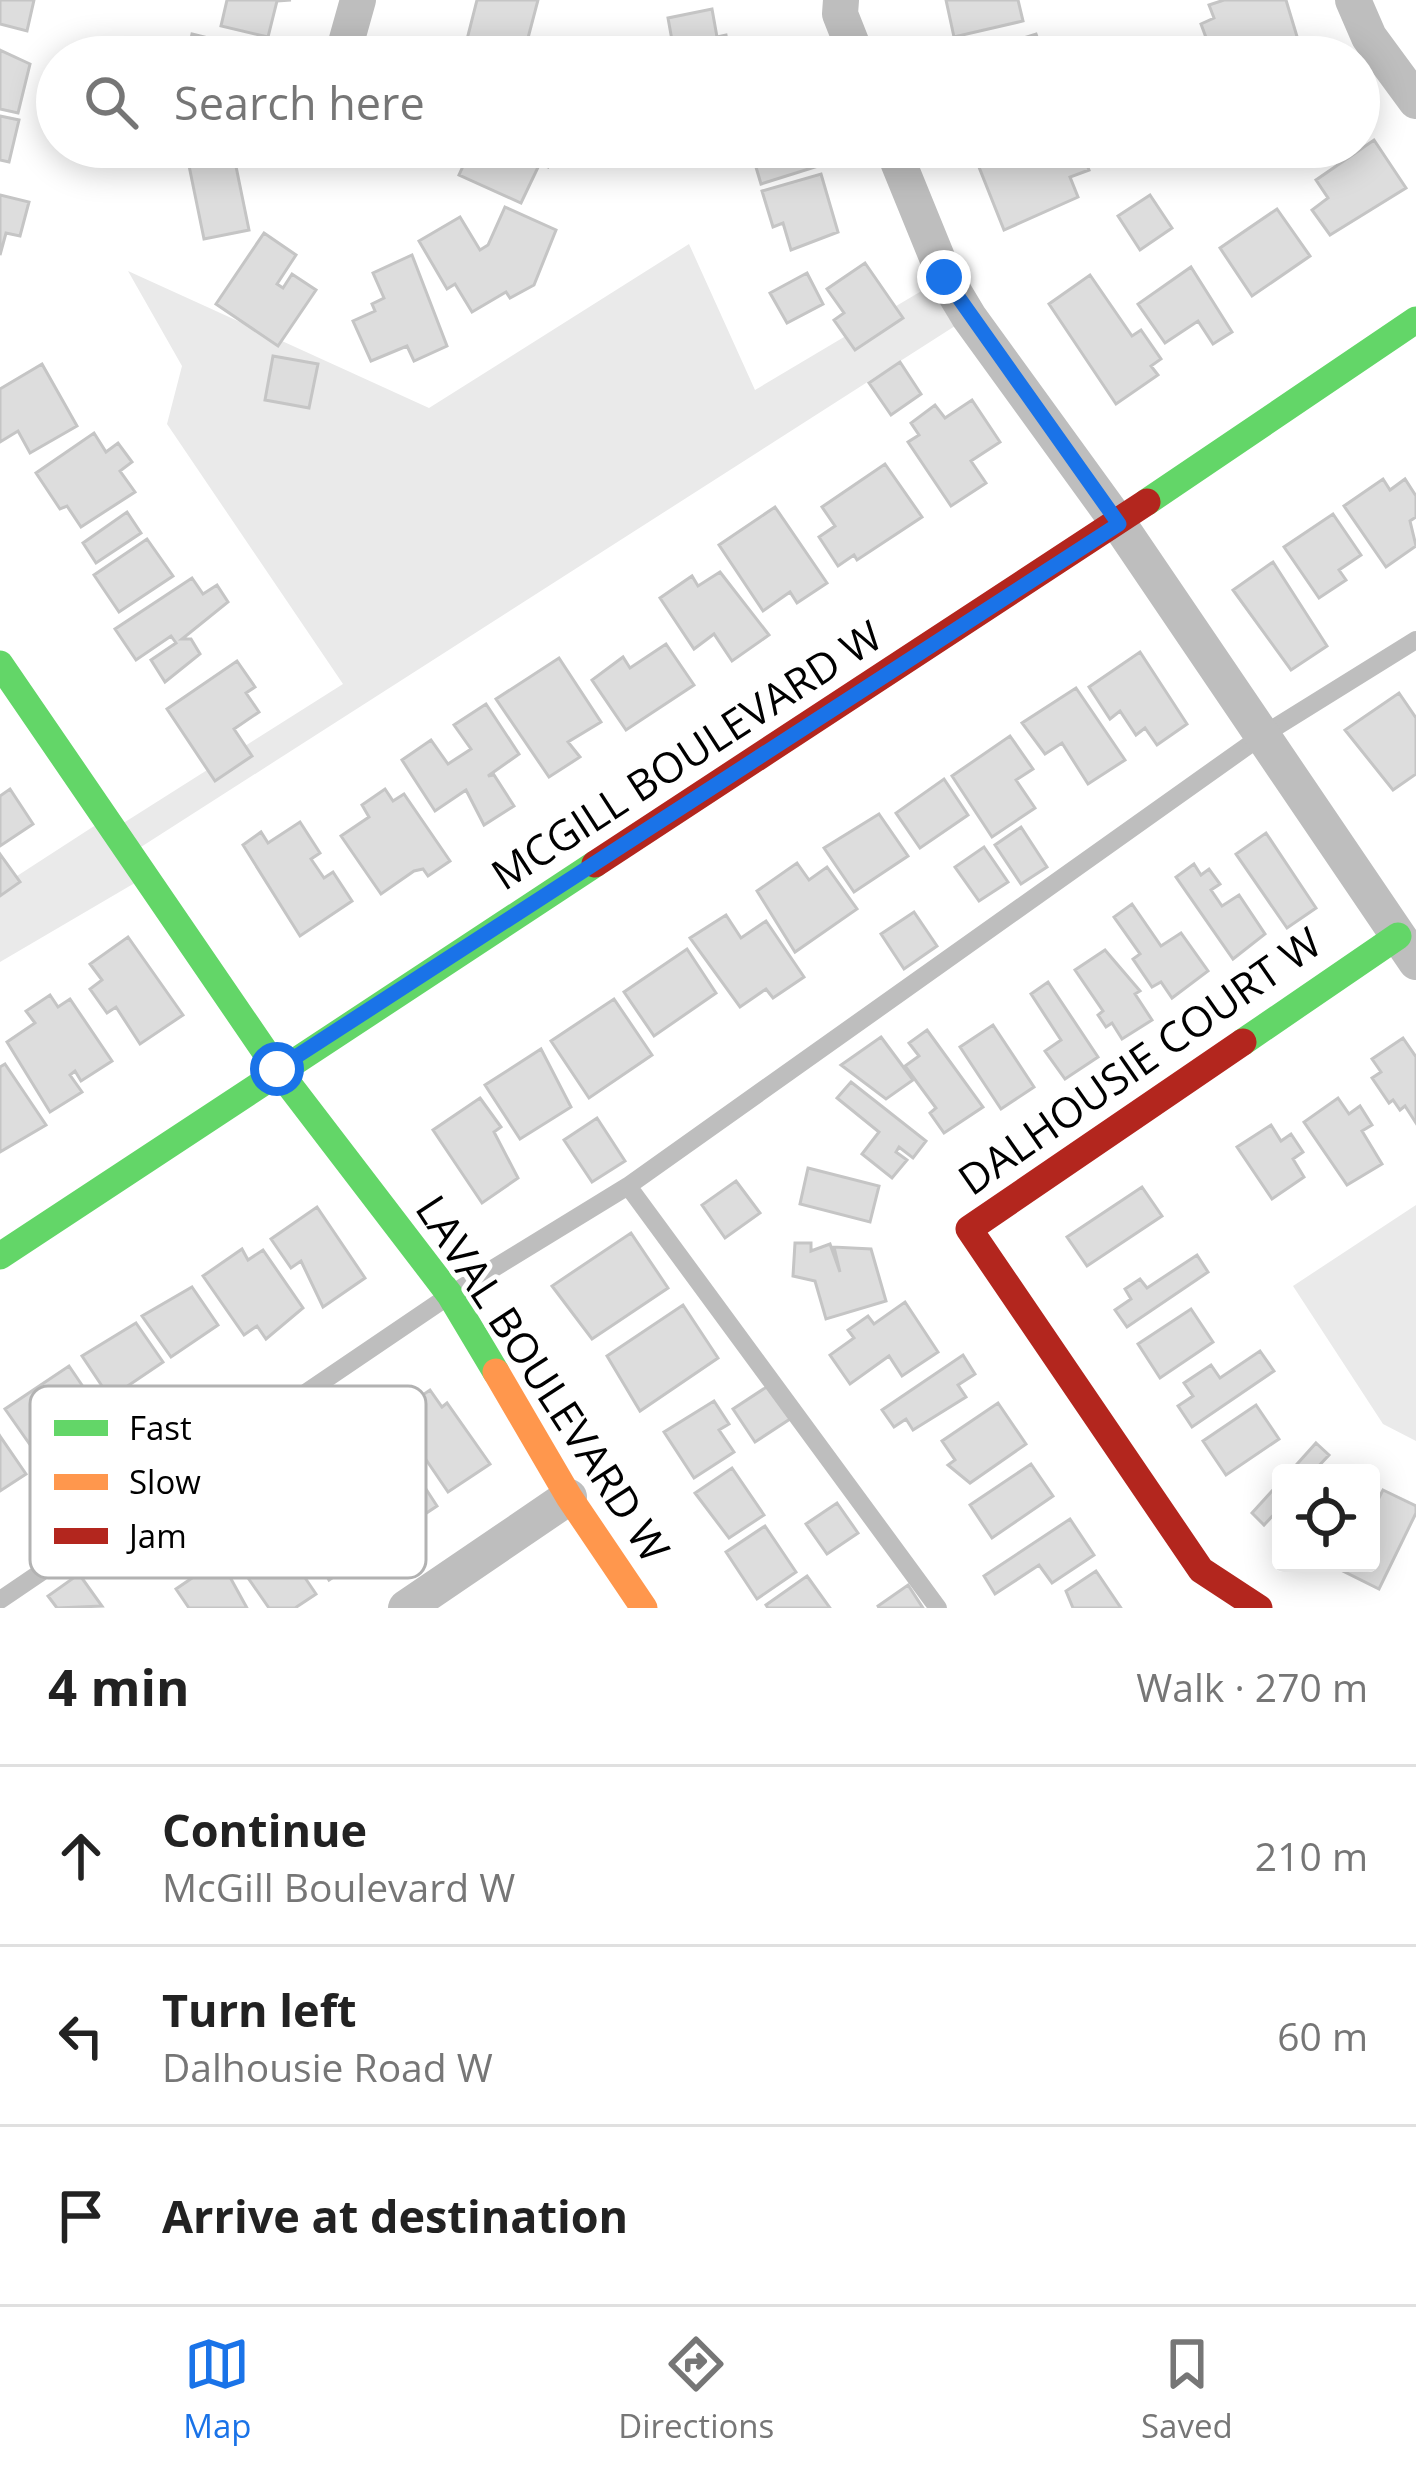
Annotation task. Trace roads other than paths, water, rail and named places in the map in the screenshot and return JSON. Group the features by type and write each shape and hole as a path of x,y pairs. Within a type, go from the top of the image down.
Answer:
{"street":[{"path":"349,36 358,0"},
{"path":"841,0 840,14 849,36"},
{"path":"1353,0 1369,36"},
{"path":"1380,52 1416,101"},
{"name":"DALHOUSIE COURT W","path":"900,168 944,277 1119,524 1407,949 969,1228 1201,1570 1259,1608"},
{"name":"MCGILL BOULEVARD W","path":"0,1256 277,1069 1119,524 1416,320"},
{"name":"LAVAL BOULEVARD W","path":"0,664 277,1069 450,1295 569,1497 644,1608"},
{"path":"406,1608 569,1497"}],"lane":[{"path":"316,1386 450,1295 628,1186 1263,735 1416,640"},
{"path":"628,1186 938,1608"},
{"path":"0,1600 32,1578"}]}
